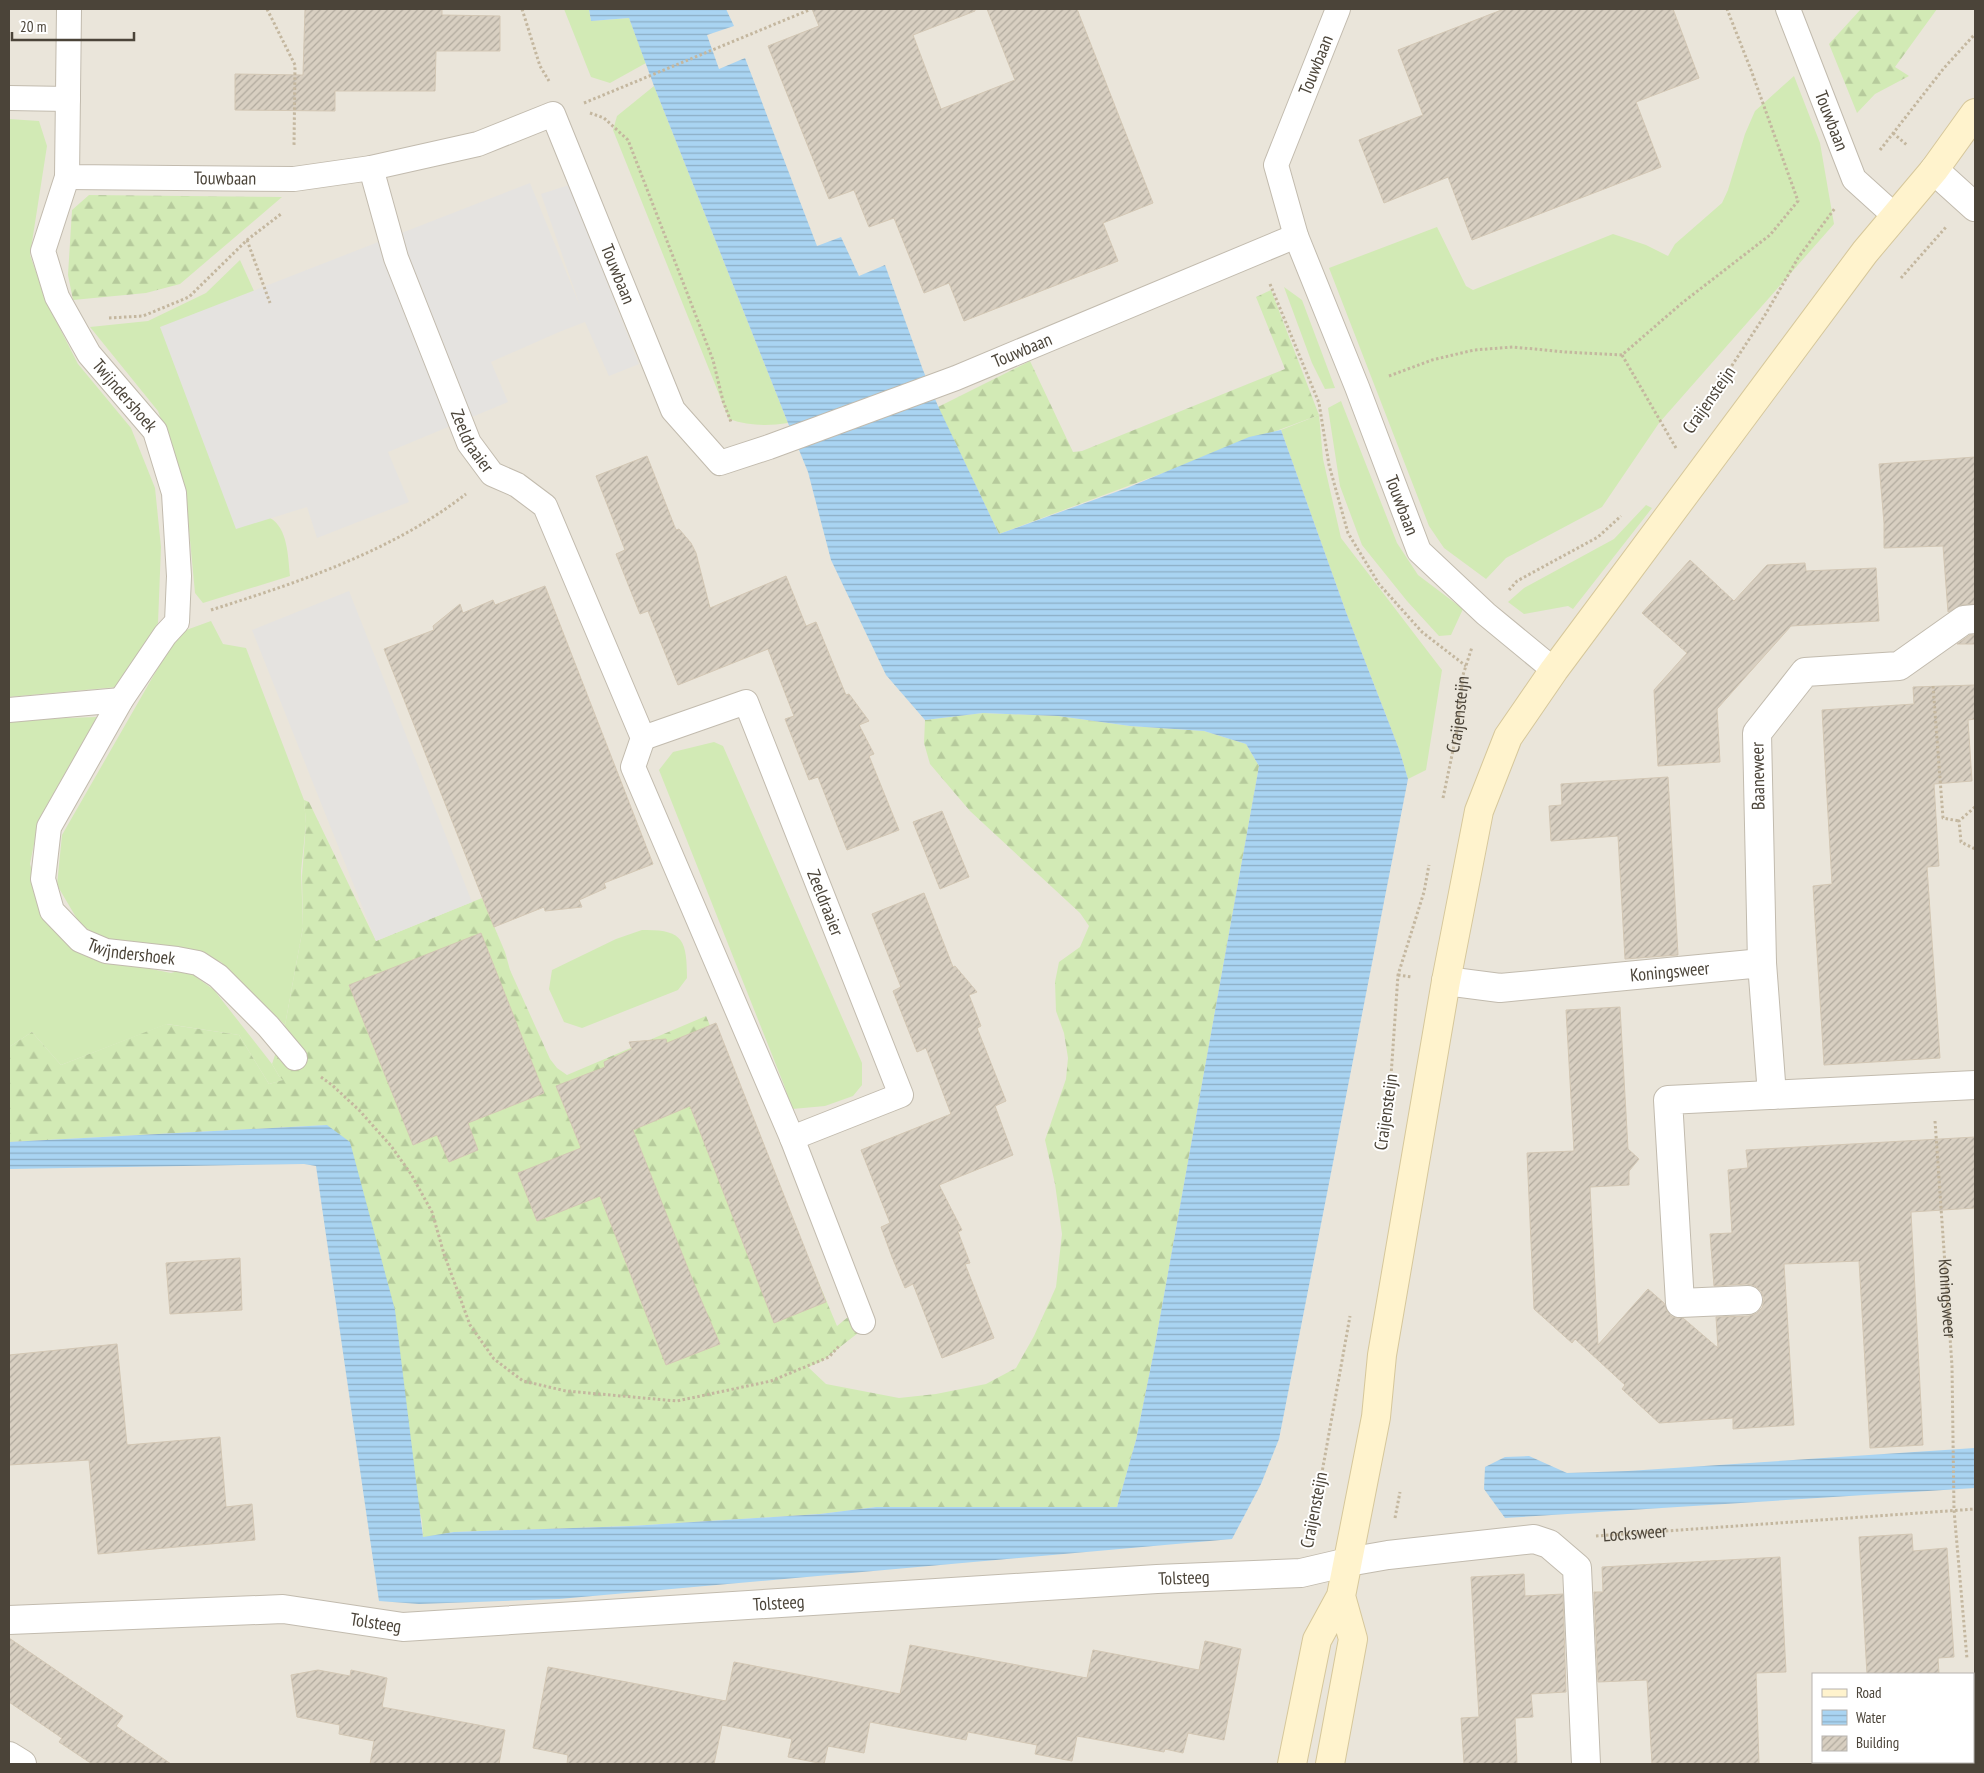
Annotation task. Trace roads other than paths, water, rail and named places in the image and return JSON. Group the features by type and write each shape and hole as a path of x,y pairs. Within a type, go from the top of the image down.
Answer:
{"street":[{"name":"Craijensteijn","path":"1292,1764 1316,1640 1341,1596 1376,1417 1382,1356 1446,981 1479,811 1508,737 1554,670 1865,252 1934,170 1975,113"},
{"path":"1934,170 1972,204"},
{"name":"Baaneweer","path":"1762,963 1757,733 1805,672 1899,666 1964,620 1975,619"},
{"path":"1762,963 1772,1095"},
{"name":"Koningsweer","path":"1446,981 1500,988 1762,963"},
{"path":"1748,1300 1680,1303 1668,1100 1975,1084"},
{"name":"Tolsteeg","path":"9,1620 283,1609 403,1627 1157,1579 1301,1573 1388,1555 1534,1539 1549,1544 1577,1568 1586,1764"},
{"name":"Craijensteijn","path":"1330,1764 1353,1639 1341,1596"},
{"path":"9,1756 22,1764"}],"lane":[{"path":"67,177 68,9"},
{"name":"Touwbaan","path":"1338,9 1276,165 1296,236 1357,387 1419,551 1486,614 1554,670"},
{"name":"Touwbaan","path":"1788,9 1854,179 1896,217"},
{"path":"9,98 68,99"},
{"name":"Touwbaan","path":"67,177 294,179 371,168 478,144 553,114 673,410 720,463 770,447 956,378 1296,236"},
{"name":"Zeeldraaier","path":"371,168 396,258 469,443 492,474 517,485 545,506 643,738 746,702 901,1095 792,1138"},
{"name":"Twijndershoek","path":"67,177 43,251 57,297 89,354 155,431 174,493 179,576 177,622 165,635 121,700 49,827 43,879 52,910 80,940 106,951 198,963 218,976 268,1026 294,1058"},
{"path":"9,710 121,700"},
{"path":"643,738 633,767 792,1138 862,1322"}],"water":[{"path":"589,9 726,9 734,26 707,35 719,69 745,58 817,246 841,237 859,276 885,265 938,406 999,534 1127,488 1249,437 1281,430 1346,612 1399,749 1408,779 1279,1439 1261,1484 1232,1539 559,1599 419,1604 379,1601 316,1166 304,1164 9,1169 9,1142 327,1125 350,1142 395,1310 423,1537 454,1532 631,1526 820,1514 876,1507 1117,1507 1136,1440 1154,1351 1259,766 1246,744 1204,731 1130,726 1058,716 983,713 925,720 886,675 831,560 808,472 654,86 629,18 591,21"},
{"path":"1975,1448 1975,1488 1505,1518 1484,1489 1485,1467 1505,1457 1529,1456 1567,1473 1628,1471"}]}
